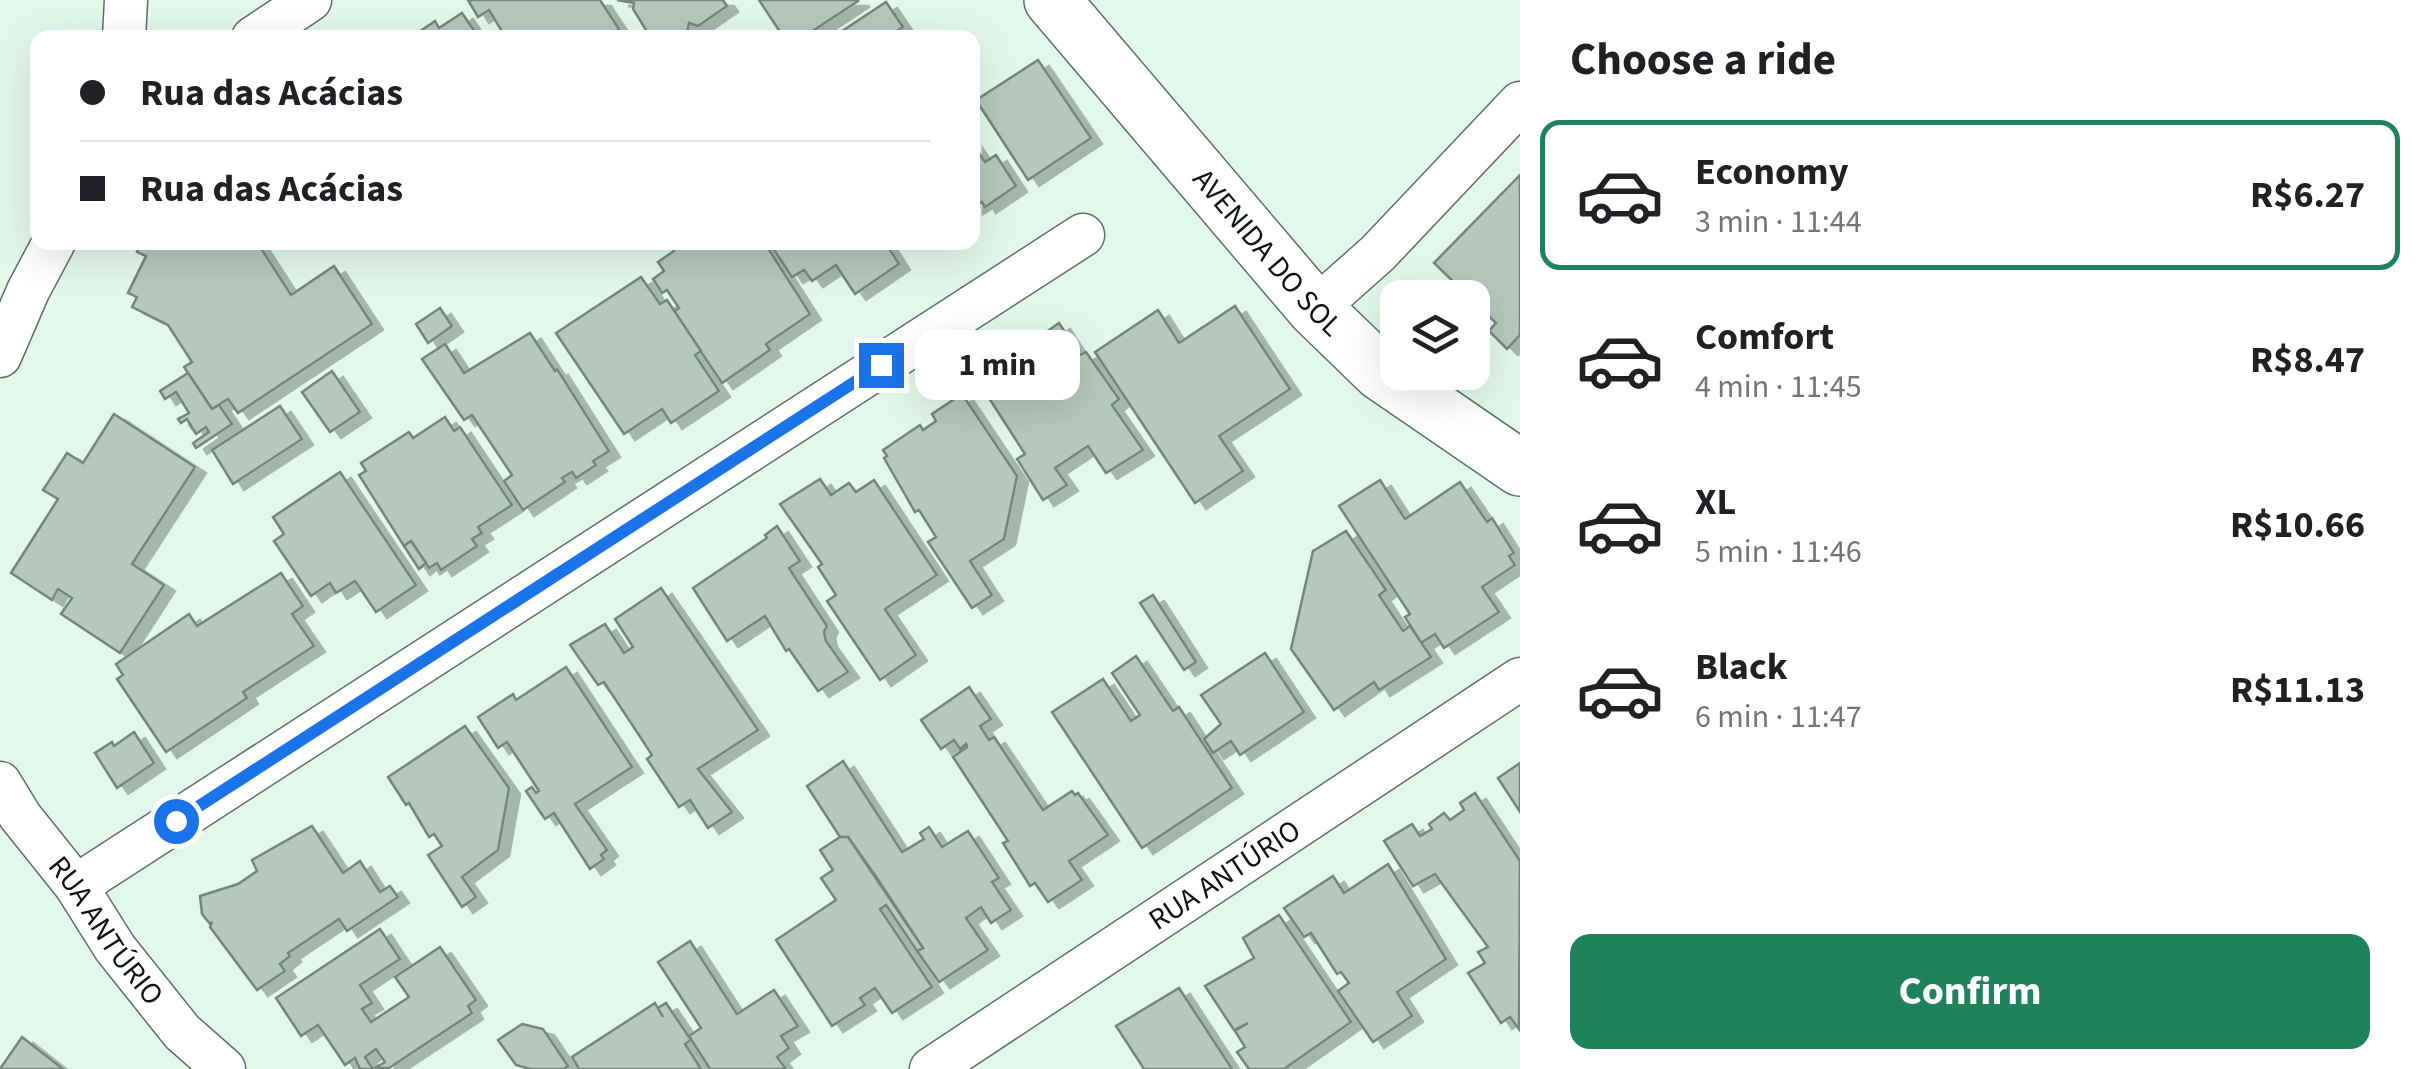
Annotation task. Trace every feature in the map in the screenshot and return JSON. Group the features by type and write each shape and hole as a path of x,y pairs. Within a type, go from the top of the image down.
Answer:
{"street":[{"path":"124,30 126,0"},
{"path":"265,30 310,0"},
{"name":"AVENIDA DO SOL","path":"1066,5 1316,309 1380,372 1520,468"},
{"path":"1316,309 1378,253 1520,103"},
{"path":"76,886 1083,234"},
{"path":"0,356 50,250"},
{"name":"RUA ANTÚRIO","path":"931,1069 1520,679"},
{"name":"RUA ANTÚRIO","path":"0,783 20,816 76,886 115,948 182,1032 224,1069"}],"building":[{"path":"468,0 600,0 619,29 501,30 489,10 478,17"},
{"path":"617,0 723,0 727,6 698,26 689,23 688,30 646,30 633,9 634,3"},
{"path":"759,0 858,1 814,30 779,30"},
{"path":"886,2 903,27 898,30 844,30"},
{"path":"462,13 474,30 422,30 435,21 439,28"},
{"path":"1038,60 1091,138 1028,180 980,106 980,97"},
{"path":"980,155 985,162 996,155 1016,186 985,207"},
{"path":"1520,175 1520,335 1507,349 1490,332 1496,323 1490,317 1490,280 1452,280 1434,263"},
{"path":"262,250 291,295 334,266 372,324 238,413 228,399 212,409 184,367 192,362 168,325 132,307 137,297 128,293 146,256 137,252"},
{"path":"769,250 810,314 766,344 770,350 722,383 674,312 679,308 667,290 662,293 653,279 664,271 658,262 674,251"},
{"path":"774,250 890,250 899,264 855,294 836,265 812,281 804,270 792,277"},
{"path":"641,277 660,304 667,300 701,351 695,355 719,391 671,423 662,409 624,434 556,333"},
{"path":"1235,306 1290,389 1219,436 1243,471 1195,503 1095,352 1158,310 1179,343"},
{"path":"440,308 452,326 428,343 416,324"},
{"path":"1059,323 1080,355 1086,352 1119,399 1112,405 1143,450 1106,473 1088,446 1055,468 1067,485 1043,500 1017,459 1025,454 989,398 1031,370 1019,351"},
{"path":"530,333 609,451 576,478 572,472 562,478 565,482 523,510 504,481 512,475 472,415 464,420 422,359 445,344 464,373"},
{"path":"332,371 360,412 330,432 302,392"},
{"path":"188,373 212,409 219,405 232,424 196,448 193,443 209,432 206,427 196,434 187,419 181,423 178,419 189,413 176,392 165,399 160,391"},
{"path":"962,394 1017,476 1004,539 970,561 992,595 972,608 928,542 936,537 919,510 915,512 883,450 920,425 923,430 936,421 932,414"},
{"path":"280,406 302,439 233,484 212,450"},
{"path":"114,414 195,467 132,564 164,585 120,653 61,614 72,598 58,589 52,600 11,573 58,499 43,490 67,453 83,463"},
{"path":"445,417 454,431 460,427 512,505 478,527 482,533 472,539 477,546 441,570 437,563 429,568 411,541 404,546 359,475 366,471 361,463 409,432 413,438"},
{"path":"340,472 416,585 376,612 355,581 336,593 330,583 311,596 274,541 284,534 273,517"},
{"path":"820,479 831,495 849,483 856,492 874,480 937,575 885,609 916,655 880,680 827,601 836,595 818,567 822,564 780,504"},
{"path":"1380,480 1405,519 1460,482 1487,522 1492,518 1514,553 1509,556 1515,565 1482,587 1499,612 1444,648 1435,634 1421,643 1405,617 1410,614 1339,506"},
{"path":"777,526 800,561 789,568 827,626 826,641 848,672 818,691 789,649 786,651 765,616 727,641 693,588 767,538 765,535"},
{"path":"1346,531 1386,590 1379,595 1403,631 1410,626 1431,657 1379,690 1374,682 1334,710 1291,649 1313,551"},
{"path":"411,541 426,563 419,569 404,546"},
{"path":"281,573 303,606 292,614 314,646 243,692 247,698 166,752 117,679 123,675 116,664 189,614 197,626"},
{"path":"661,588 758,730 698,769 732,812 708,828 690,800 679,807 647,759 652,755 604,682 598,685 570,645 605,624 624,653 633,647 615,619"},
{"path":"1153,595 1196,662 1184,670 1140,603"},
{"path":"1265,653 1304,712 1240,755 1231,741 1213,753 1204,739 1221,724 1201,695"},
{"path":"1136,656 1173,711 1179,707 1232,788 1142,848 1052,712 1103,679 1131,721 1140,715 1112,673"},
{"path":"566,667 632,767 575,804 607,850 601,855 604,859 590,869 554,813 545,819 526,791 532,787 536,793 539,791 507,742 498,748 478,717 513,694 516,700"},
{"path":"969,687 991,719 980,726 989,740 994,737 1043,810 1072,791 1078,793 1108,835 1069,861 1082,880 1048,902 1035,883 1030,886 1003,843 1008,841 953,757 966,744 960,749 954,740 941,749 921,720"},
{"path":"465,726 509,788 498,850 462,877 476,897 462,907 428,855 442,846 434,834 429,837 388,777"},
{"path":"134,732 154,763 117,788 95,753"},
{"path":"843,761 902,852 924,839 920,833 929,827 942,847 968,831 999,878 992,882 1011,910 991,923 981,907 966,918 988,950 939,982 917,951 923,948 877,878 848,837 840,837 807,786"},
{"path":"1520,763 1520,812 1498,778"},
{"path":"1475,793 1520,861 1519,1029 1510,1017 1501,1023 1468,973 1485,963 1478,952 1488,947 1435,874 1413,886 1384,841 1412,824 1420,836 1432,829 1429,824 1444,813 1450,820 1464,810 1460,803"},
{"path":"312,826 343,873 360,861 380,892 390,886 398,897 347,931 339,919 288,953 290,956 280,964 285,971 257,990 210,927 212,922 202,914 200,896 238,884 257,871 252,860"},
{"path":"840,837 848,837 923,948 917,951 886,905 880,909 932,987 892,1013 875,988 860,998 865,1005 832,1026 776,940 836,900 821,878 833,870 820,850"},
{"path":"1388,864 1446,959 1397,992 1412,1016 1373,1042 1338,991 1349,983 1341,972 1337,974 1311,933 1304,937 1284,908 1333,876 1344,893"},
{"path":"1279,915 1351,1022 1284,1069 1249,1069 1237,1052 1245,1047 1235,1031 1248,1023 1234,1030 1205,986 1254,958 1243,938"},
{"path":"380,929 400,959 360,985 372,1003 362,1009 371,1022 409,997 395,977 440,947 476,1000 468,1006 472,1013 389,1068 375,1068 385,1062 376,1049 365,1057 373,1069 360,1069 355,1058 345,1065 318,1025 301,1036 276,998"},
{"path":"690,941 737,1014 774,990 798,1026 781,1036 789,1048 777,1057 786,1069 710,1069 689,1036 701,1028 658,962"},
{"path":"1179,988 1232,1069 1144,1069 1116,1026"},
{"path":"655,1003 663,1017 658,1008 666,1003 691,1040 685,1044 701,1069 579,1069 572,1057"},
{"path":"522,1024 543,1029 568,1066 530,1069 516,1065 498,1040"},
{"path":"22,1037 63,1069 0,1069"}],"route":[{"path":"176,821 881,365"}]}
